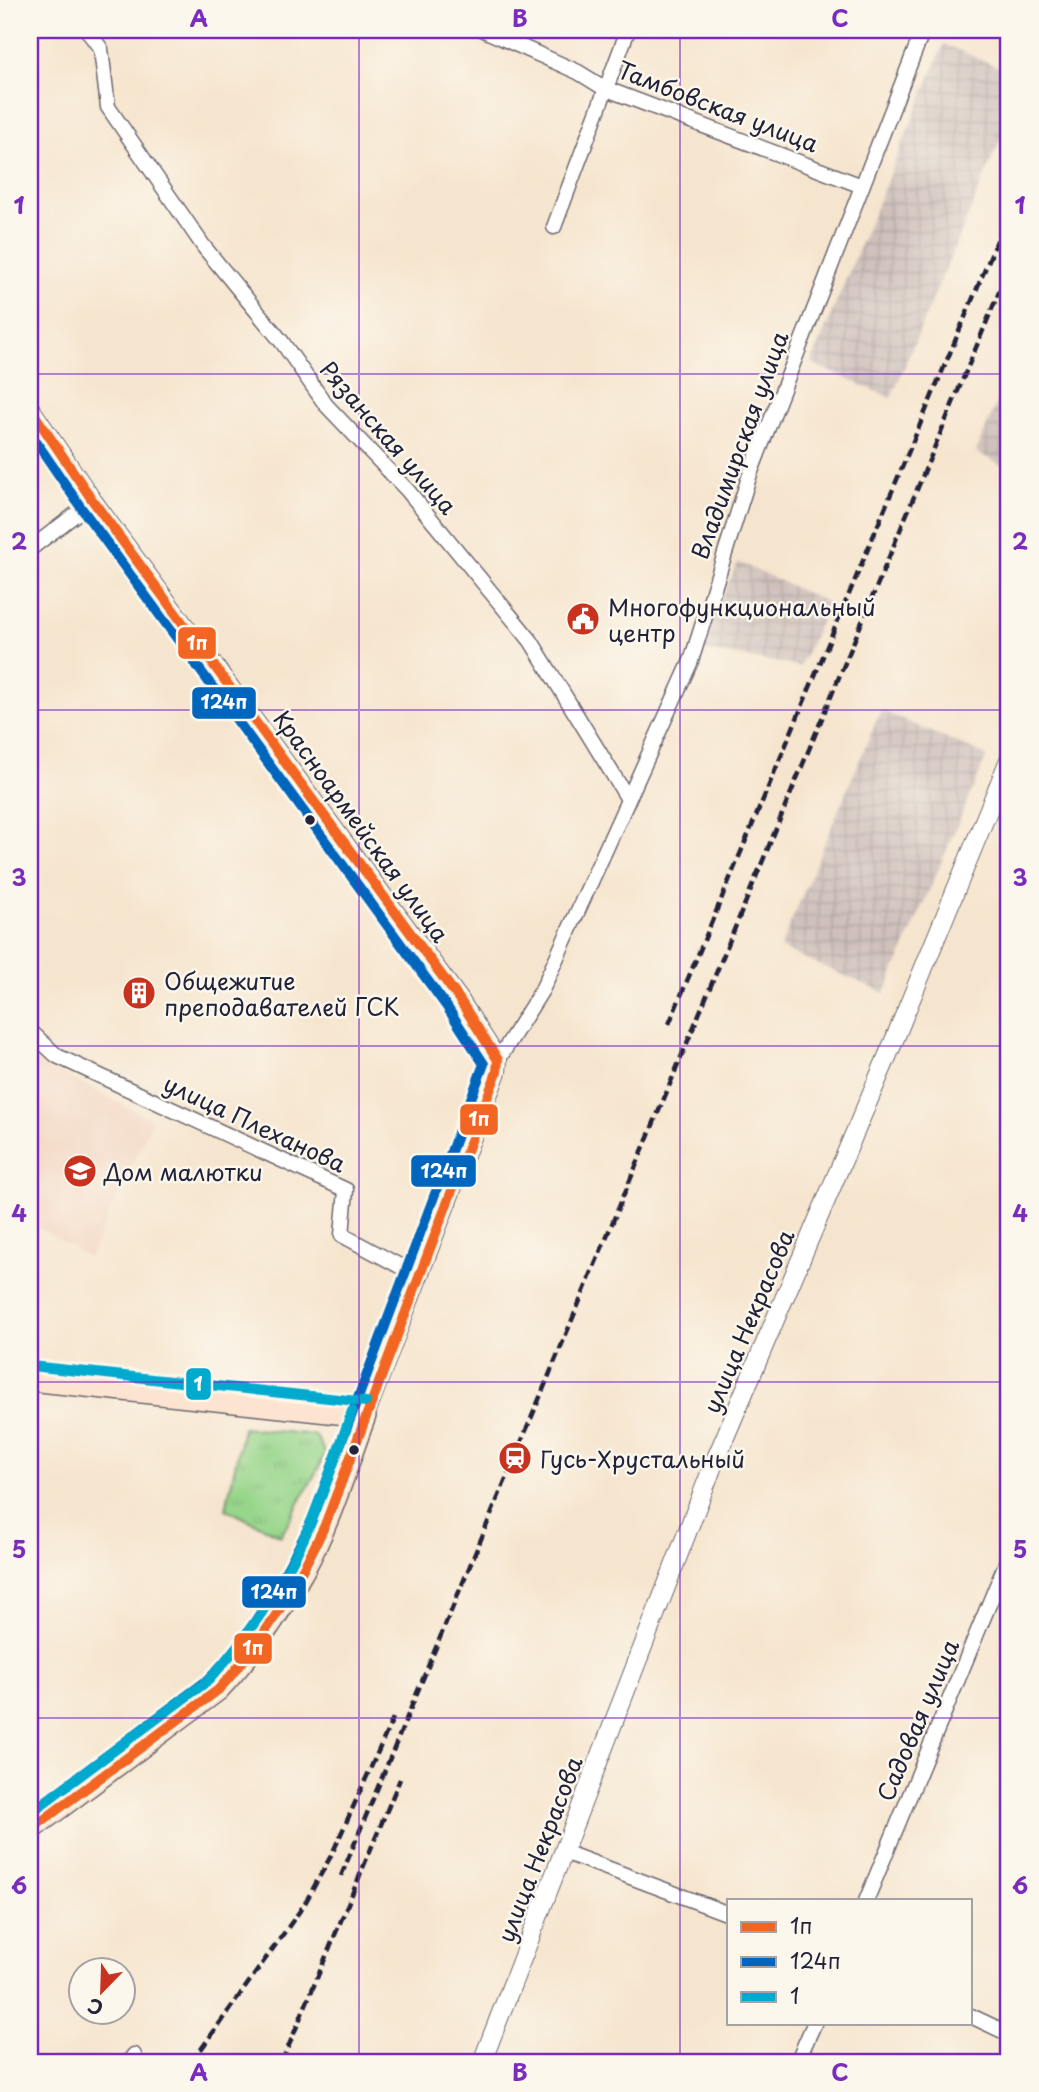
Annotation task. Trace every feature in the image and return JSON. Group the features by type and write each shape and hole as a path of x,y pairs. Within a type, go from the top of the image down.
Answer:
{"main road":[{"path":"30,1380 365,1416 325,1525 304,1570 245,1662 218,1690 33,1820"}],"street":[{"name":"Рязанская улица","path":"87,30 101,49 108,107 204,247 282,342 326,404 408,491 531,641 628,799"},
{"name":"Тамбовская улица","path":"484,30 578,72 604,88 862,186"},
{"path":"554,227 628,30"},
{"name":"Владимирская улица","path":"498,1060 542,990 691,661 750,474 923,30"},
{"name":"Красноармейская улица","path":"30,408 93,501 459,999 498,1060"},
{"path":"30,549 93,501"},
{"name":"улица Некрасова","path":"482,2062 714,1464 893,1043 1009,760"},
{"name":"улица Плеханова","path":"30,1031 57,1056 346,1190 342,1235 420,1277"},
{"path":"365,1416 497,1072 498,1060"},
{"name":"Садовая улица","path":"867,1899 1009,1556"},
{"path":"564,1852 727,1913"},
{"path":"972,2016 1009,2034"},
{"path":"797,2062 814,2025"}],"shaded area":[{"path":"944,44 1009,71 1009,119 891,398 811,363"},
{"path":"1009,373 1009,469 976,452"},
{"path":"738,562 829,603 800,666 699,650"},
{"path":"881,710 987,756 885,993 780,948"},
{"name":"Дом малютки","path":"30,1057 153,1120 89,1258 30,1222"}],"green space":[{"path":"243,1428 315,1435 326,1454 281,1536 226,1509"}],"railway":[{"path":"669,1024 1009,212"},
{"path":"341,1876 1009,268"},
{"path":"192,2062 304,1905 332,1854 394,1716"},
{"path":"282,2062 400,1779"}],"transit line":[{"name":"1п","path":"30,408 93,501 459,999 498,1060 497,1072 325,1525 278,1612 265,1633 218,1690 30,1830"},
{"name":"124п","path":"30,433 82,509 447,1007 484,1064 312,1520 267,1604 240,1643 209,1679 30,1813"},
{"name":"1","path":"31,1366 366,1402"},
{"name":"1","path":"30,1813 209,1680 238,1645 265,1608 299,1548 352,1411"}],"place":[{"name":"Многофункциональный центр","path":"583,619"},
{"name":"Общежитие преподавателей ГСК","path":"139,993"},
{"name":"Дом малютки","path":"80,1171"},
{"name":"Гусь-Хрустальный","path":"515,1458"}]}
